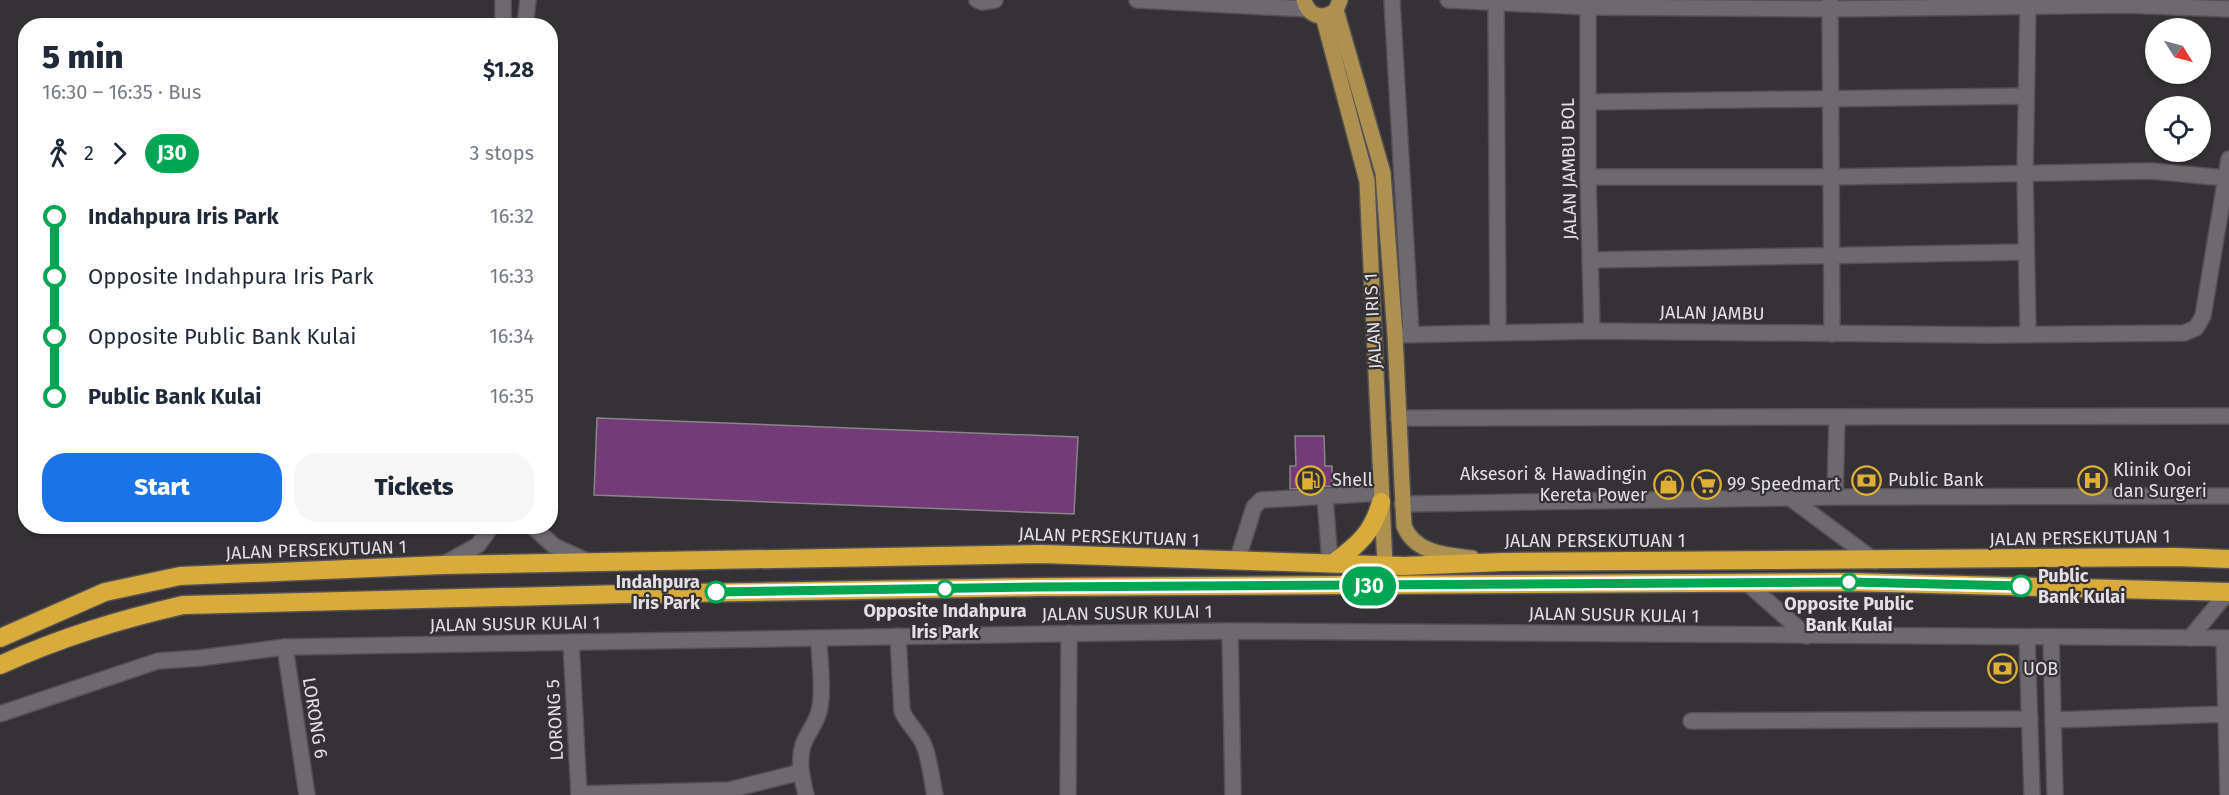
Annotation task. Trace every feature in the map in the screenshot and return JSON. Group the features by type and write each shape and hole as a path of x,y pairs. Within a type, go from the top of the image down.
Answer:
{"highway":[{"path":"1332,562 1367,535 1374,522 1381,498"},
{"name":"JALAN PERSEKUTUAN 1","path":"0,638 105,592 180,576 442,566 1042,554 1385,565 1503,562 2176,557 2229,559"},
{"path":"1385,565 1404,585"},
{"path":"0,665 41,647 117,620 183,605 1028,587 1868,582 2228,592"}],"main road":[{"path":"1306,5 1312,14 1333,9"},
{"name":"JALAN IRIS 1","path":"1333,9 1383,173 1395,335 1404,526 1409,537 1420,546 1454,555 1503,562"},
{"name":"JALAN IRIS 1","path":"1333,9 1367,182 1385,565"}],"street":[{"path":"503,0 503,18"},
{"path":"526,18 528,0"},
{"path":"977,0 982,2 995,0"},
{"path":"1137,0 1306,5"},
{"path":"1392,0 1411,334"},
{"path":"1448,0 1564,3 1588,7 2028,3 2229,9"},
{"path":"1497,2 1498,332"},
{"path":"2028,3 2025,175 2028,334"},
{"path":"1830,5 1833,334"},
{"name":"JALAN JAMBU BOL","path":"1588,7 1588,177 1592,331"},
{"path":"1588,102 2026,96"},
{"name":"JALAN JAMBU","path":"1395,335 1592,331 1991,335 2184,333 2196,328 2203,316 2229,159"},
{"path":"1588,177 2025,175 2151,171 2226,178"},
{"path":"1590,260 2026,252"},
{"path":"1398,418 2229,416"},
{"path":"1835,496 1837,417"},
{"path":"1402,504 1835,496 2229,496"},
{"path":"1325,497 1332,562"},
{"path":"1237,561 1254,507 1261,500 1325,497 1381,498"},
{"path":"1789,497 1875,561"},
{"path":"442,566 478,545 486,534"},
{"path":"541,534 554,546 592,564"},
{"path":"1747,583 1807,636"},
{"path":"2190,638 2228,592"},
{"path":"1230,631 1233,795"},
{"name":"JALAN SUSUR KULAI 1","path":"0,714 158,661 285,647 1230,631 2227,638"},
{"path":"1068,795 1069,633"},
{"path":"898,636 902,711 924,746 935,795"},
{"path":"2027,637 2032,795"},
{"path":"2051,637 2055,795"},
{"path":"806,795 801,772 803,746 816,723 821,706 819,638"},
{"path":"2227,638 2228,795"},
{"name":"LORONG 5","path":"571,642 579,794"},
{"name":"LORONG 6","path":"285,647 307,795"},
{"path":"2053,720 2226,714"},
{"path":"1691,721 2030,719"},
{"path":"579,794 729,790 801,772"}],"building":[{"path":"597,418 1078,437 1074,514 594,495"},
{"path":"1295,436 1324,436 1325,466 1332,466 1332,486 1290,489 1290,466 1296,466"}],"bus line":[{"name":"J30","path":"716,592 1039,587 1849,582 2021,586"}],"place":[{"name":"Shell","path":"1311,480"},
{"name":"Public Bank","path":"1867,480"},
{"name":"Klinik Ooi dan Surgeri","path":"2092,480"},
{"name":"Aksesori & Hawadingin Kereta Power","path":"1668,484"},
{"name":"99 Speedmart","path":"1706,484"},
{"name":"Opposite Public Bank Kulai","path":"1849,582"},
{"name":"Public Bank Kulai","path":"2021,586"},
{"name":"Opposite Indahpura Iris Park","path":"945,589"},
{"name":"Indahpura Iris Park","path":"716,592"},
{"name":"UOB","path":"2002,669"}]}
